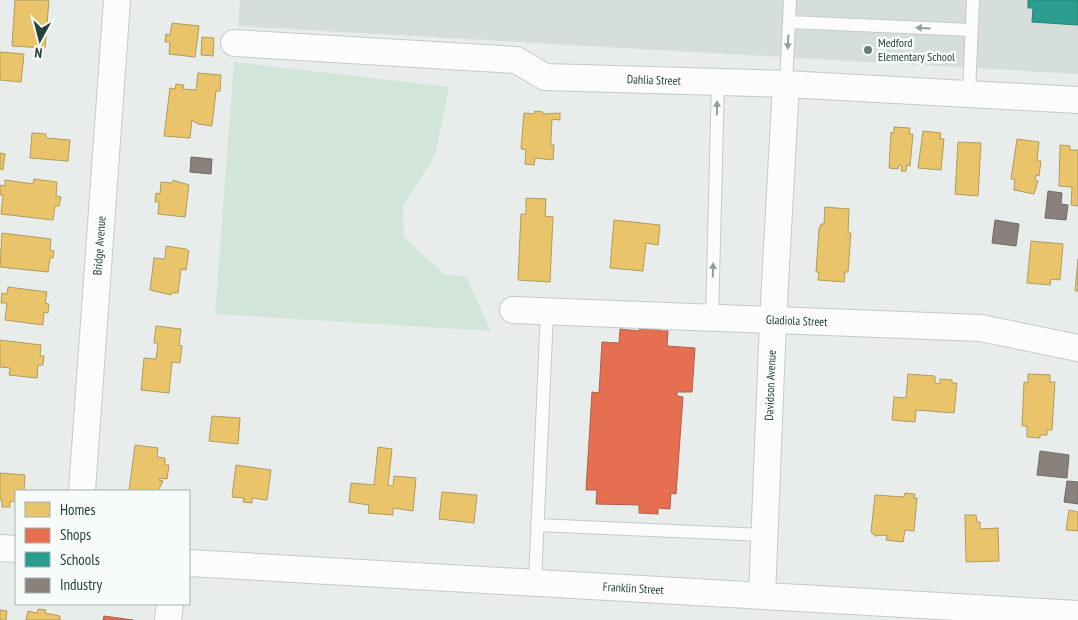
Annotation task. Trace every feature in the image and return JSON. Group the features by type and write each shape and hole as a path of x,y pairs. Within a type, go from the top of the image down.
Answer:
{"street":[{"name":"Bridge Avenue","path":"82,490 117,0"},
{"name":"Dahlia Street","path":"234,43 516,60 545,77 786,84 1078,100"},
{"name":"Davidson Avenue","path":"762,596 773,321 786,84"},
{"name":"Gladiola Street","path":"513,310 981,328 1078,348"},
{"path":"0,548 15,549"},
{"name":"Franklin Street","path":"190,563 1078,614"},
{"path":"168,620 170,605"}],"lane":[{"path":"786,84 790,0"},
{"path":"969,93 973,0"},
{"path":"789,22 972,30"},
{"path":"712,319 718,82"},
{"path":"535,582 547,312"},
{"path":"537,525 764,535"}],"shaded area":[{"name":"Medford Elementary School","path":"240,0 1078,0 1078,74 238,26"}],"green space":[{"path":"234,62 449,87 435,155 403,206 404,237 444,274 466,277 491,331 215,314"}],"building: Homes":[{"path":"15,0 49,0 45,48 12,46"},
{"path":"172,23 199,26 195,57 169,54 170,42 165,42 166,34 170,35"},
{"path":"202,37 214,38 213,56 201,55"},
{"path":"0,52 24,54 21,82 0,80"},
{"path":"198,73 221,75 220,91 216,91 212,126 198,124 192,120 190,138 164,136 170,88 175,89 176,84 184,85 183,89 196,90"},
{"path":"535,111 543,112 543,114 560,113 560,120 552,119 551,145 554,145 553,160 535,158 534,165 525,164 526,150 521,149 524,113 534,114"},
{"path":"894,127 910,128 909,134 913,134 910,166 907,165 906,171 901,171 902,166 899,165 898,169 889,168 891,132 894,133"},
{"path":"923,131 941,133 940,139 944,139 941,170 918,168"},
{"path":"32,133 46,134 46,138 70,140 68,161 30,158"},
{"path":"1017,139 1039,142 1037,161 1041,161 1039,176 1036,175 1035,180 1038,181 1034,194 1014,190 1015,179 1011,179"},
{"path":"958,142 981,143 978,196 955,194"},
{"path":"1060,145 1070,146 1070,150 1078,150 1078,206 1071,205 1072,187 1059,186"},
{"path":"0,153 5,154 3,170 0,169"},
{"path":"34,179 57,182 56,196 61,197 59,206 55,206 53,220 1,214 3,195 0,195 0,185 5,186 5,180 33,184"},
{"path":"173,180 189,185 185,217 158,214 159,202 155,202 156,193 160,194 161,182 173,183"},
{"path":"526,198 546,199 545,216 553,217 550,282 518,280 521,214 526,214"},
{"path":"825,207 849,209 848,233 851,233 848,272 845,272 844,282 818,280 819,272 816,272 819,229 821,224 824,224"},
{"path":"614,220 660,225 658,245 646,243 643,271 610,268"},
{"path":"2,233 51,239 50,250 54,251 53,258 50,258 48,272 0,267"},
{"path":"1031,241 1063,244 1060,280 1051,279 1050,285 1027,283"},
{"path":"166,246 189,251 186,270 181,269 178,293 172,293 171,295 150,290 154,258 165,259"},
{"path":"1078,259 1078,291 1075,291"},
{"path":"8,287 47,292 45,303 49,304 48,313 44,312 43,325 5,320 7,303 1,303 2,293 7,294"},
{"path":"156,326 181,329 179,345 182,346 180,363 172,362 169,393 141,390 144,358 156,359 158,343 154,343"},
{"path":"0,340 41,345 40,356 44,356 43,365 38,365 37,378 9,375 10,368 0,367"},
{"path":"908,374 935,376 935,383 940,384 940,379 952,380 952,383 957,383 954,413 916,410 915,422 892,420 894,397 906,398"},
{"path":"1028,374 1050,375 1050,382 1055,382 1052,430 1047,430 1047,435 1040,435 1040,438 1027,437 1027,426 1022,426 1024,382 1028,383"},
{"path":"212,416 240,418 238,444 209,441"},
{"path":"135,445 158,448 157,457 165,458 165,465 169,465 167,479 159,478 159,480 163,481 158,490 129,490"},
{"path":"378,447 392,449 388,485 393,486 394,476 416,478 413,511 393,508 393,515 368,513 369,505 349,502 351,483 374,485"},
{"path":"236,465 271,470 267,500 252,498 252,503 243,502 244,498 232,497"},
{"path":"0,473 25,475 24,490 15,490 15,502 10,501 10,507 2,507 2,500 0,500"},
{"path":"442,492 477,495 474,523 439,519"},
{"path":"905,493 915,494 914,498 917,498 914,531 905,530 903,542 886,540 887,535 875,536 871,532 875,495 904,497"},
{"path":"1069,510 1078,512 1078,531 1066,530"},
{"path":"965,515 976,515 977,522 980,522 980,529 998,528 999,561 966,562"},
{"path":"38,609 46,610 45,613 60,616 60,620 26,620 28,611 37,613"},
{"path":"0,610 7,611 6,620 0,620"}],"building: Shops":[{"path":"640,326 660,328 660,331 668,331 667,346 695,348 692,392 677,392 677,396 683,397 676,494 671,493 670,509 658,508 658,514 639,513 639,505 596,504 597,490 586,490 592,392 599,393 602,342 619,343 620,329 639,331"},
{"path":"104,616 133,620 103,620"}],"building: Schools":[{"path":"1028,0 1078,0 1078,25 1032,22 1033,8 1028,8"}],"building: Industry":[{"path":"191,157 212,159 211,174 190,172"},
{"path":"1048,191 1062,193 1061,204 1068,205 1066,220 1045,218"},
{"path":"995,220 1019,224 1016,246 992,243"},
{"path":"1040,451 1069,455 1067,478 1037,475"},
{"path":"1067,481 1078,482 1078,504 1064,502"}],"place":[{"name":"Medford Elementary School","path":"868,50"}]}
